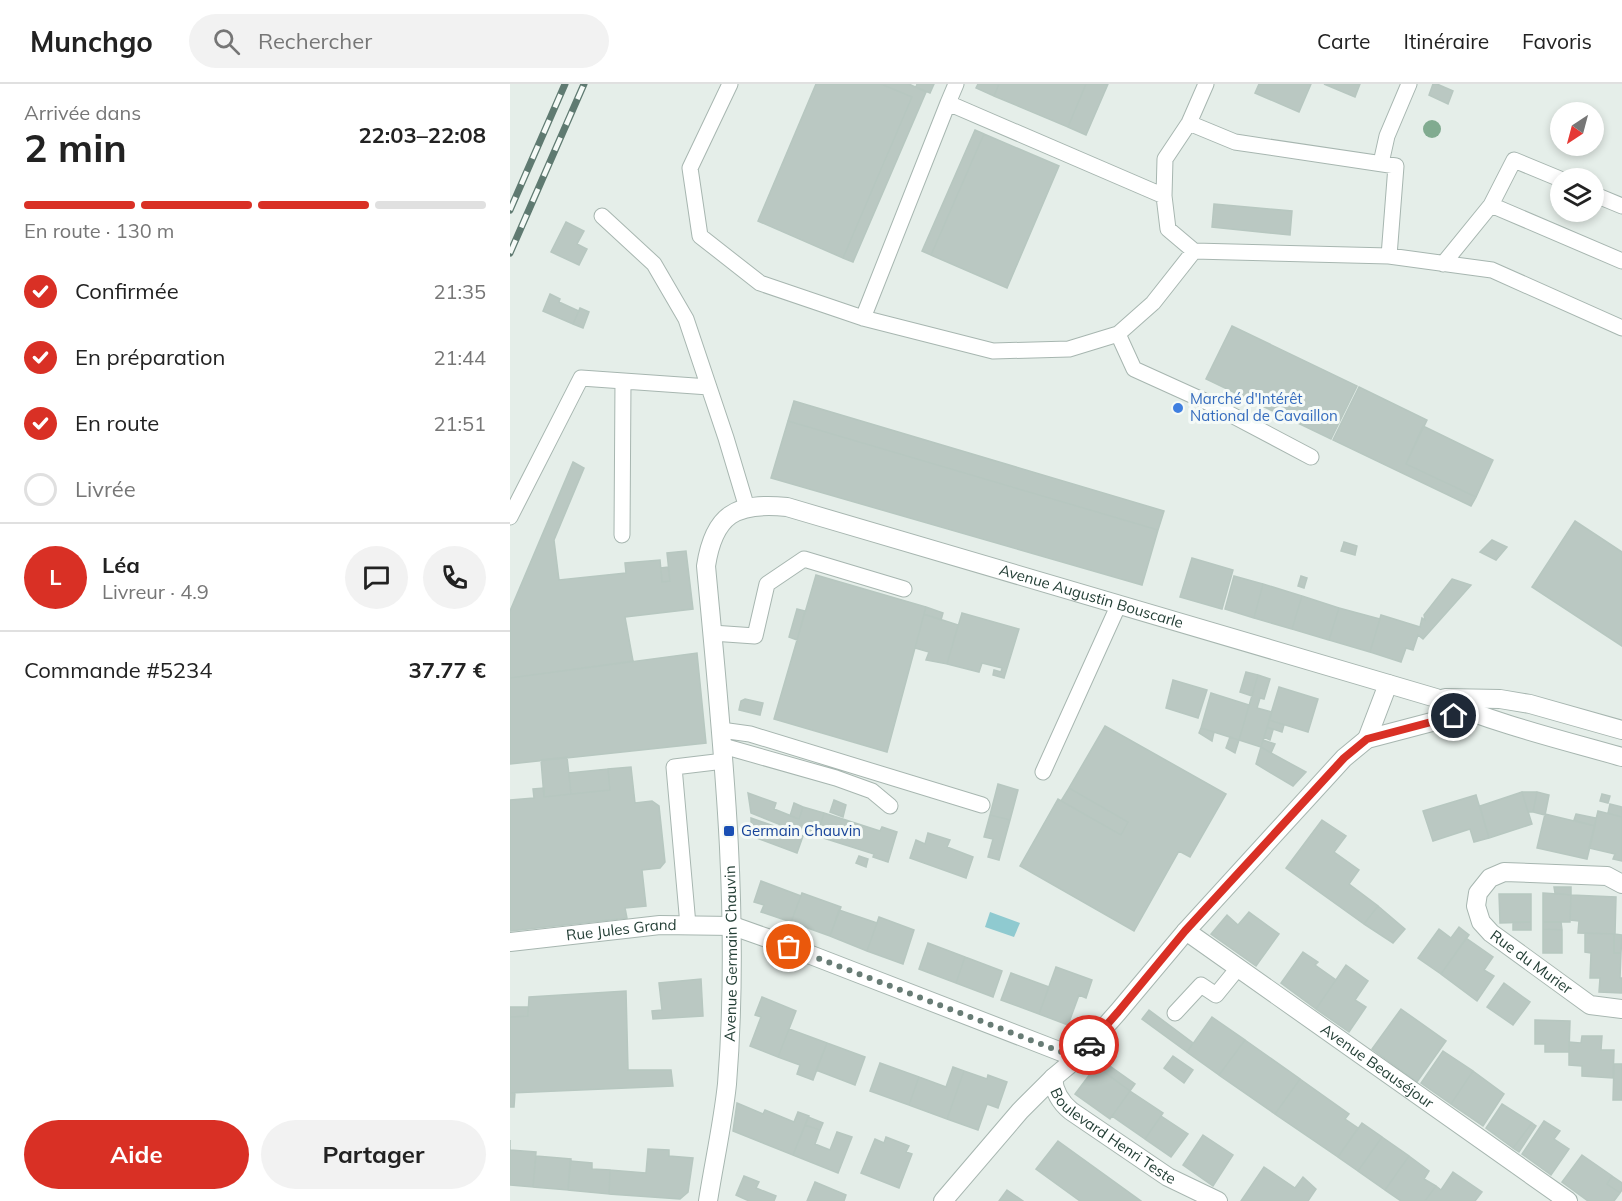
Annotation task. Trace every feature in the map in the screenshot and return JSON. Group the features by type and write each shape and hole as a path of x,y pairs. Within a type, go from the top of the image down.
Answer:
{"street":[{"name":"Avenue Augustin Bouscarle","path":"747,508 765,505 787,507 1436,698"},
{"name":"Avenue Germain Chauvin","path":"708,1201 727,1086 733,926 729,831 706,566 715,530 733,513 747,508"},
{"path":"1367,739 1388,684"},
{"path":"1436,698 1508,725 1622,757"},
{"path":"1436,698 1500,699 1530,704 1622,730"},
{"path":"944,1201 1020,1111 1077,1058 1185,931 1331,771 1367,739 1470,712"},
{"name":"Rue du Murier","path":"1622,884 1607,876 1504,872 1490,878 1478,893 1476,906 1481,922 1491,933 1590,1005 1622,1009"},
{"name":"Rue Jules Grand","path":"510,942 660,925 733,926 1077,1058"},
{"name":"Avenue Beauséjour","path":"1185,931 1568,1201"},
{"name":"Boulevard Henri Teste","path":"1053,1078 1054,1088 1062,1103 1071,1111 1168,1177 1218,1201"}],"lane":[{"path":"730,84 690,168 700,236 760,283 863,318 993,351 1069,349 1118,334 1153,303 1194,251"},
{"path":"863,318 956,84"},
{"path":"1206,84 1189,123 1166,159 1164,196 1168,229 1194,251 1389,256 1492,270 1622,328"},
{"path":"1381,164 1387,136 1409,84"},
{"path":"948,103 1164,196"},
{"path":"1189,123 1235,142 1396,166 1389,256"},
{"path":"1443,264 1491,205 1514,160 1550,175"},
{"path":"1604,199 1622,206"},
{"path":"1491,205 1622,261"},
{"path":"602,216 654,264 686,319 747,508"},
{"path":"1118,334 1134,369 1209,403 1311,457"},
{"path":"510,517 581,378 709,387"},
{"path":"622,535 623,381"},
{"path":"712,633 755,636 767,584 804,559 904,589"},
{"path":"1043,772 1119,604"},
{"path":"688,925 674,767 750,734 982,805"},
{"path":"722,746 836,778 872,791 890,806"},
{"path":"1175,1013 1201,985 1216,995 1238,968"}],"water":[{"path":"990,912 1020,923 1014,937 985,927"}],"building":[{"path":"816,84 881,84 912,97 843,258 758,221"},
{"path":"881,84 909,84 926,92 853,262 843,258 912,97"},
{"path":"917,84 934,84 930,93 916,87"},
{"path":"978,84 999,84 994,96 976,88"},
{"path":"999,84 1086,84 1068,127 994,96"},
{"path":"1086,84 1108,84 1086,135 1068,127"},
{"path":"1259,84 1311,84 1299,112 1255,93"},
{"path":"1324,84 1360,84 1355,97"},
{"path":"1433,84 1453,91 1448,104 1429,95"},
{"path":"975,130 984,134 931,255 922,251"},
{"path":"984,134 1059,166 1007,288 931,255"},
{"path":"1214,204 1292,211 1290,235 1212,227"},
{"path":"566,222 584,231 577,244 587,249 579,265 551,252"},
{"path":"550,294 560,299 559,302 579,311 573,324 543,311"},
{"path":"580,308 589,312 583,328 573,324"},
{"path":"1232,326 1357,386 1331,439 1206,379"},
{"path":"1359,387 1427,420 1406,464 1476,497 1471,506 1333,440"},
{"path":"794,401 1164,511 1158,530 788,421"},
{"path":"788,421 1158,530 1142,585 771,478"},
{"path":"1423,426 1493,460 1476,497 1406,464"},
{"path":"573,462 584,468 554,540 559,580 626,573 625,563 660,560 662,582 670,581 667,553 686,551 693,609 625,617 633,661 510,678 510,611"},
{"path":"1575,521 1622,552 1622,646 1532,587"},
{"path":"1492,540 1507,547 1496,560 1480,552"},
{"path":"1344,542 1357,546 1355,555 1341,551"},
{"path":"1192,558 1233,570 1222,609 1180,597"},
{"path":"668,567 670,581 662,582 661,568"},
{"path":"816,575 926,607 887,752 774,719"},
{"path":"1234,576 1263,584 1254,618 1225,609"},
{"path":"1301,576 1307,578 1304,588 1298,586"},
{"path":"1452,579 1471,585 1423,639 1418,635 1413,650 1406,648 1401,662 1370,652 1381,615 1420,627 1422,618 1425,620 1424,615"},
{"path":"1263,584 1302,596 1292,629 1254,618"},
{"path":"1302,596 1339,608 1329,640 1292,629"},
{"path":"926,607 943,613 941,620 924,614"},
{"path":"1339,608 1380,619 1370,652 1329,640"},
{"path":"797,609 805,611 797,640 789,637"},
{"path":"962,613 1019,629 1004,678 993,675 994,670 1001,672 1002,668 982,663 979,672 947,664"},
{"path":"924,614 958,625 947,664 926,660 929,652 915,648"},
{"path":"697,653 706,743 510,764 510,678"},
{"path":"1246,672 1258,675 1252,696 1240,692"},
{"path":"1258,675 1270,679 1264,699 1260,698 1257,708 1272,712 1261,747 1239,740"},
{"path":"1173,680 1207,690 1198,718 1166,708"},
{"path":"1279,687 1318,699 1308,732 1269,720"},
{"path":"1211,693 1249,705 1239,740 1201,728"},
{"path":"745,699 763,703 760,715 739,710 741,701"},
{"path":"1269,720 1284,725 1282,732 1267,727"},
{"path":"1105,726 1226,794 1190,857 1179,851 1134,931 1020,866 1058,799 1121,835 1128,822 1069,788"},
{"path":"1267,727 1273,730 1270,740 1264,737"},
{"path":"1201,728 1214,732 1212,741 1199,733"},
{"path":"1230,737 1239,740 1235,753 1226,748"},
{"path":"1263,740 1275,744 1271,753 1261,747"},
{"path":"1261,747 1306,772 1293,786 1256,764"},
{"path":"567,757 571,794 544,797 541,760"},
{"path":"631,767 635,803 652,801 659,806 665,862 660,868 642,870 646,906 625,908 627,918 510,931 510,800 534,798 533,789 544,788 544,797 610,790 608,769"},
{"path":"608,769 610,790 571,794 569,773"},
{"path":"998,784 1018,790 1010,820 990,815"},
{"path":"1069,788 1128,822 1121,835 1061,801"},
{"path":"1522,792 1537,792 1533,812 1528,812"},
{"path":"1522,792 1532,824 1489,838 1480,806"},
{"path":"1537,792 1549,795 1545,815 1533,812"},
{"path":"748,793 776,803 774,809 799,819 803,807 824,813 817,836 751,813"},
{"path":"1602,794 1610,796 1608,803 1600,801"},
{"path":"1476,795 1489,838 1474,842 1470,829 1433,841 1423,811"},
{"path":"834,800 846,805 843,817 830,812"},
{"path":"794,803 803,807 799,819 790,816"},
{"path":"1610,804 1622,807 1622,817 1608,813"},
{"path":"1598,811 1622,817 1622,861 1613,859 1615,854 1589,848"},
{"path":"824,813 880,831 882,827 897,832 888,862 873,857 874,854 817,836"},
{"path":"1545,814 1595,826 1587,859 1537,848"},
{"path":"1576,814 1596,818 1595,826 1574,820"},
{"path":"990,815 1010,820 999,860 988,857 993,839 984,837"},
{"path":"751,818 803,836 797,853 751,836"},
{"path":"1322,820 1346,836 1334,852 1359,870 1349,884 1378,906 1364,924 1286,868"},
{"path":"928,833 950,840 947,847 973,857 966,878 910,858 916,840 925,844"},
{"path":"859,856 868,859 866,867 856,863"},
{"path":"761,881 801,896 791,922 761,912 764,905 754,902"},
{"path":"1554,887 1571,887 1571,895 1555,893"},
{"path":"802,893 841,907 830,936 791,922"},
{"path":"1543,893 1571,895 1570,922 1543,922"},
{"path":"1499,894 1531,894 1531,922 1500,923"},
{"path":"1571,895 1616,897 1615,934 1578,933 1579,921 1570,920"},
{"path":"1378,906 1405,929 1393,943 1364,924"},
{"path":"839,910 877,923 867,951 830,936"},
{"path":"1249,912 1279,934 1256,966 1211,934 1227,915 1238,925"},
{"path":"879,917 914,930 903,964 867,951"},
{"path":"1513,922 1531,922 1531,930 1513,930"},
{"path":"1543,922 1561,922 1562,930 1543,929"},
{"path":"1459,927 1469,935 1441,974 1418,958 1439,929 1451,938"},
{"path":"1543,929 1562,930 1562,953 1543,953"},
{"path":"1585,933 1614,934 1614,953 1621,953 1622,993 1599,992 1600,978 1590,978 1591,953 1585,952"},
{"path":"1614,934 1622,935 1621,953 1614,953"},
{"path":"1466,938 1493,957 1484,970 1494,976 1477,1001 1441,974"},
{"path":"928,943 965,957 956,983 919,969"},
{"path":"1303,952 1318,962 1315,965 1336,980 1316,1009 1281,983"},
{"path":"965,957 1002,971 993,997 956,983"},
{"path":"1346,965 1368,981 1355,1000 1366,1007 1349,1032 1316,1009"},
{"path":"1056,967 1092,980 1086,998 1079,995 1068,1025 1039,1014"},
{"path":"1011,973 1049,987 1039,1014 1001,1000"},
{"path":"701,979 703,1016 653,1019 652,1011 662,1010 659,983"},
{"path":"1504,983 1530,1002 1513,1025 1487,1007"},
{"path":"626,991 628,1070 671,1070 673,1086 510,1093 510,1017 528,1016 529,997"},
{"path":"762,997 796,1011 778,1057 750,1046 761,1017 755,1015"},
{"path":"510,1007 528,1007 528,1016 510,1017"},
{"path":"1401,1009 1446,1041 1417,1082 1372,1049"},
{"path":"1149,1010 1193,1043 1187,1052 1142,1019"},
{"path":"1212,1017 1245,1040 1219,1075 1187,1052"},
{"path":"1535,1020 1570,1021 1569,1052 1545,1052 1545,1044 1535,1044"},
{"path":"789,1029 827,1043 813,1080 797,1074 800,1065 778,1057"},
{"path":"1582,1036 1602,1036 1601,1050 1614,1050 1613,1078 1582,1076 1582,1066 1569,1065 1569,1042 1581,1043"},
{"path":"1245,1040 1300,1079 1275,1114 1219,1075"},
{"path":"827,1043 865,1057 855,1085 816,1070"},
{"path":"1443,1051 1473,1071 1451,1104 1421,1083"},
{"path":"1173,1056 1193,1070 1184,1083 1164,1068"},
{"path":"1100,1059 1135,1084 1130,1091 1096,1066"},
{"path":"880,1063 919,1077 909,1105 870,1091"},
{"path":"1614,1064 1622,1064 1622,1100 1613,1100"},
{"path":"1096,1066 1130,1091 1110,1119 1075,1094"},
{"path":"953,1067 964,1071 947,1119 909,1105 919,1077 946,1087"},
{"path":"964,1071 987,1079 988,1075 1007,1082 998,1108 987,1104 978,1130 947,1119"},
{"path":"1473,1071 1504,1094 1483,1126 1451,1104"},
{"path":"1300,1079 1349,1114 1345,1119 1358,1128 1338,1157 1275,1114"},
{"path":"1130,1091 1163,1113 1145,1139 1112,1116"},
{"path":"510,1093 515,1093 514,1107 510,1107"},
{"path":"737,1103 763,1114 765,1110 794,1122 798,1112 809,1116 793,1155 733,1131"},
{"path":"1502,1104 1532,1123 1513,1148 1486,1128"},
{"path":"1161,1116 1188,1134 1171,1157 1145,1139"},
{"path":"808,1117 823,1123 820,1130 805,1125"},
{"path":"1544,1121 1560,1131 1554,1139 1569,1149 1551,1175 1522,1154"},
{"path":"1362,1123 1382,1137 1358,1171 1338,1157"},
{"path":"1532,1123 1536,1126 1519,1152 1513,1148"},
{"path":"805,1125 820,1130 815,1144 830,1150 837,1132 852,1137 838,1173 793,1155"},
{"path":"1203,1135 1233,1155 1213,1186 1183,1165"},
{"path":"886,1137 909,1146 906,1152 912,1154 899,1188 861,1173 875,1139 884,1143"},
{"path":"1382,1137 1409,1156 1385,1190 1358,1171"},
{"path":"1058,1141 1141,1201 1080,1201 1036,1169"},
{"path":"648,1149 669,1150 669,1156 693,1158 688,1192 680,1199 609,1194 610,1170 646,1173"},
{"path":"510,1150 536,1152 533,1187 510,1185"},
{"path":"1582,1155 1612,1176 1607,1184 1620,1193 1614,1201 1588,1201 1562,1182"},
{"path":"536,1156 571,1159 568,1190 533,1187"},
{"path":"1409,1156 1429,1171 1424,1179 1436,1186 1425,1201 1401,1201 1385,1190"},
{"path":"570,1161 592,1163 592,1169 610,1170 609,1194 568,1190"},
{"path":"1264,1167 1295,1188 1303,1177 1316,1189 1308,1201 1241,1201"},
{"path":"1453,1172 1482,1192 1475,1201 1425,1201 1436,1186 1441,1190"},
{"path":"744,1176 759,1182 756,1188 776,1196 774,1201 749,1201 736,1195"},
{"path":"1612,1176 1622,1183 1620,1193 1607,1184"},
{"path":"815,1182 846,1195 844,1201 807,1201"},
{"path":"1007,1190 1023,1201 999,1201"}],"railway":[{"path":"510,210 565,84"},
{"path":"510,253 584,84"}],"way so far":[{"path":"789,947 1077,1058 1089,1045"}],"place":[{"name":"Marché d'Intérêt National de Cavaillon","path":"1178,408"},
{"name":"Germain Chauvin","path":"729,831"}],"route":[{"path":"1089,1045 1185,931 1344,758 1367,739 1454,716"}]}
